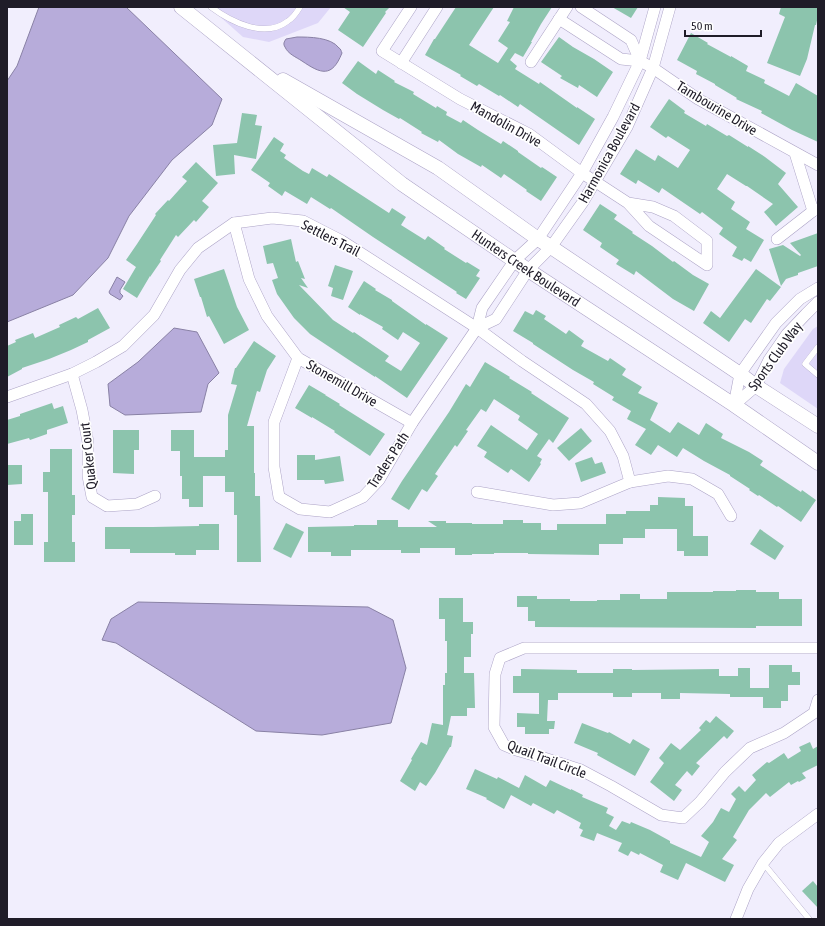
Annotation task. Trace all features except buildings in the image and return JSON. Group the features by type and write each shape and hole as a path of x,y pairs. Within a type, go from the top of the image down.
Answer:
{"street":[{"name":"Hunters Creek Boulevard","path":"181,7 402,184 528,270 734,405 818,463"},
{"name":"Mandolin Drive","path":"411,7 382,51 460,99 529,134 582,173 628,203 649,226 707,265 707,241 674,216 653,207 628,203"},
{"path":"401,63 437,7"},
{"path":"531,62 567,7"},
{"path":"581,7 631,40 640,61"},
{"name":"Harmonica Boulevard","path":"538,240 582,173 613,117 640,61 655,7"},
{"name":"Harmonica Boulevard","path":"551,247 583,202 627,126 653,68 670,7"},
{"name":"Tambourine Drive","path":"559,19 621,59 640,61 653,68 698,99 818,165"},
{"name":"Hunters Creek Boulevard","path":"244,58 438,168 538,240 551,247 756,386 818,426"},
{"path":"777,239 815,210 795,153"},
{"name":"Settlers Trail","path":"7,397 72,374 123,346 154,315 180,270 198,248 234,224 272,218 303,221 342,241 477,328 522,361 586,404 610,431 623,456 630,482"},
{"name":"Stonemill Drive","path":"234,224 249,279 267,316 298,358 412,423"},
{"name":"Traders Path","path":"298,358 274,422 274,467 279,497 300,510 330,512 363,497 379,480 412,423 477,328 482,308 515,260 538,240"},
{"path":"477,328 496,319 528,270 551,247"},
{"name":"Sports Club Way","path":"734,405 740,374 776,323 800,299 818,288"},
{"name":"Sports Club Way","path":"734,405 756,386 769,360 787,334 818,302"},
{"name":"Quaker Court","path":"72,374 82,410 88,442 88,476 92,497 107,506 137,504 155,496"},
{"path":"477,492 553,505 580,503 630,482 668,476 692,479 718,494 731,516"},
{"name":"Quail Trail Circle","path":"818,648 524,648 500,658 495,674 494,727 504,745 581,770 661,815 683,818 700,802 725,772 750,748 784,733 814,712 818,700"},
{"path":"736,919 748,889 763,863 779,843 818,814"}],"lane":[{"path":"211,7 240,24 268,29 283,25 290,20 300,7"},
{"path":"818,347 805,364 818,375"},
{"path":"763,863 809,919"}],"shaded area":[{"path":"39,7 126,7 222,99 212,125 172,160 129,216 108,258 73,295 7,322 7,81 17,66"},
{"path":"209,7 331,7 318,23 269,42 243,37"},
{"path":"297,37 313,38 331,42 340,49 342,53 334,67 330,70 320,71 295,57 286,49 284,42 286,39"},
{"path":"117,277 125,282 120,290 120,293 123,296 120,300 109,292"},
{"path":"818,326 818,409 780,383 784,369 813,329"},
{"path":"174,328 197,332 219,373 208,384 201,412 125,415 110,406 108,384 138,362"},
{"path":"138,602 368,607 393,620 406,668 391,723 322,735 256,731 116,643 102,640 111,619"}]}
